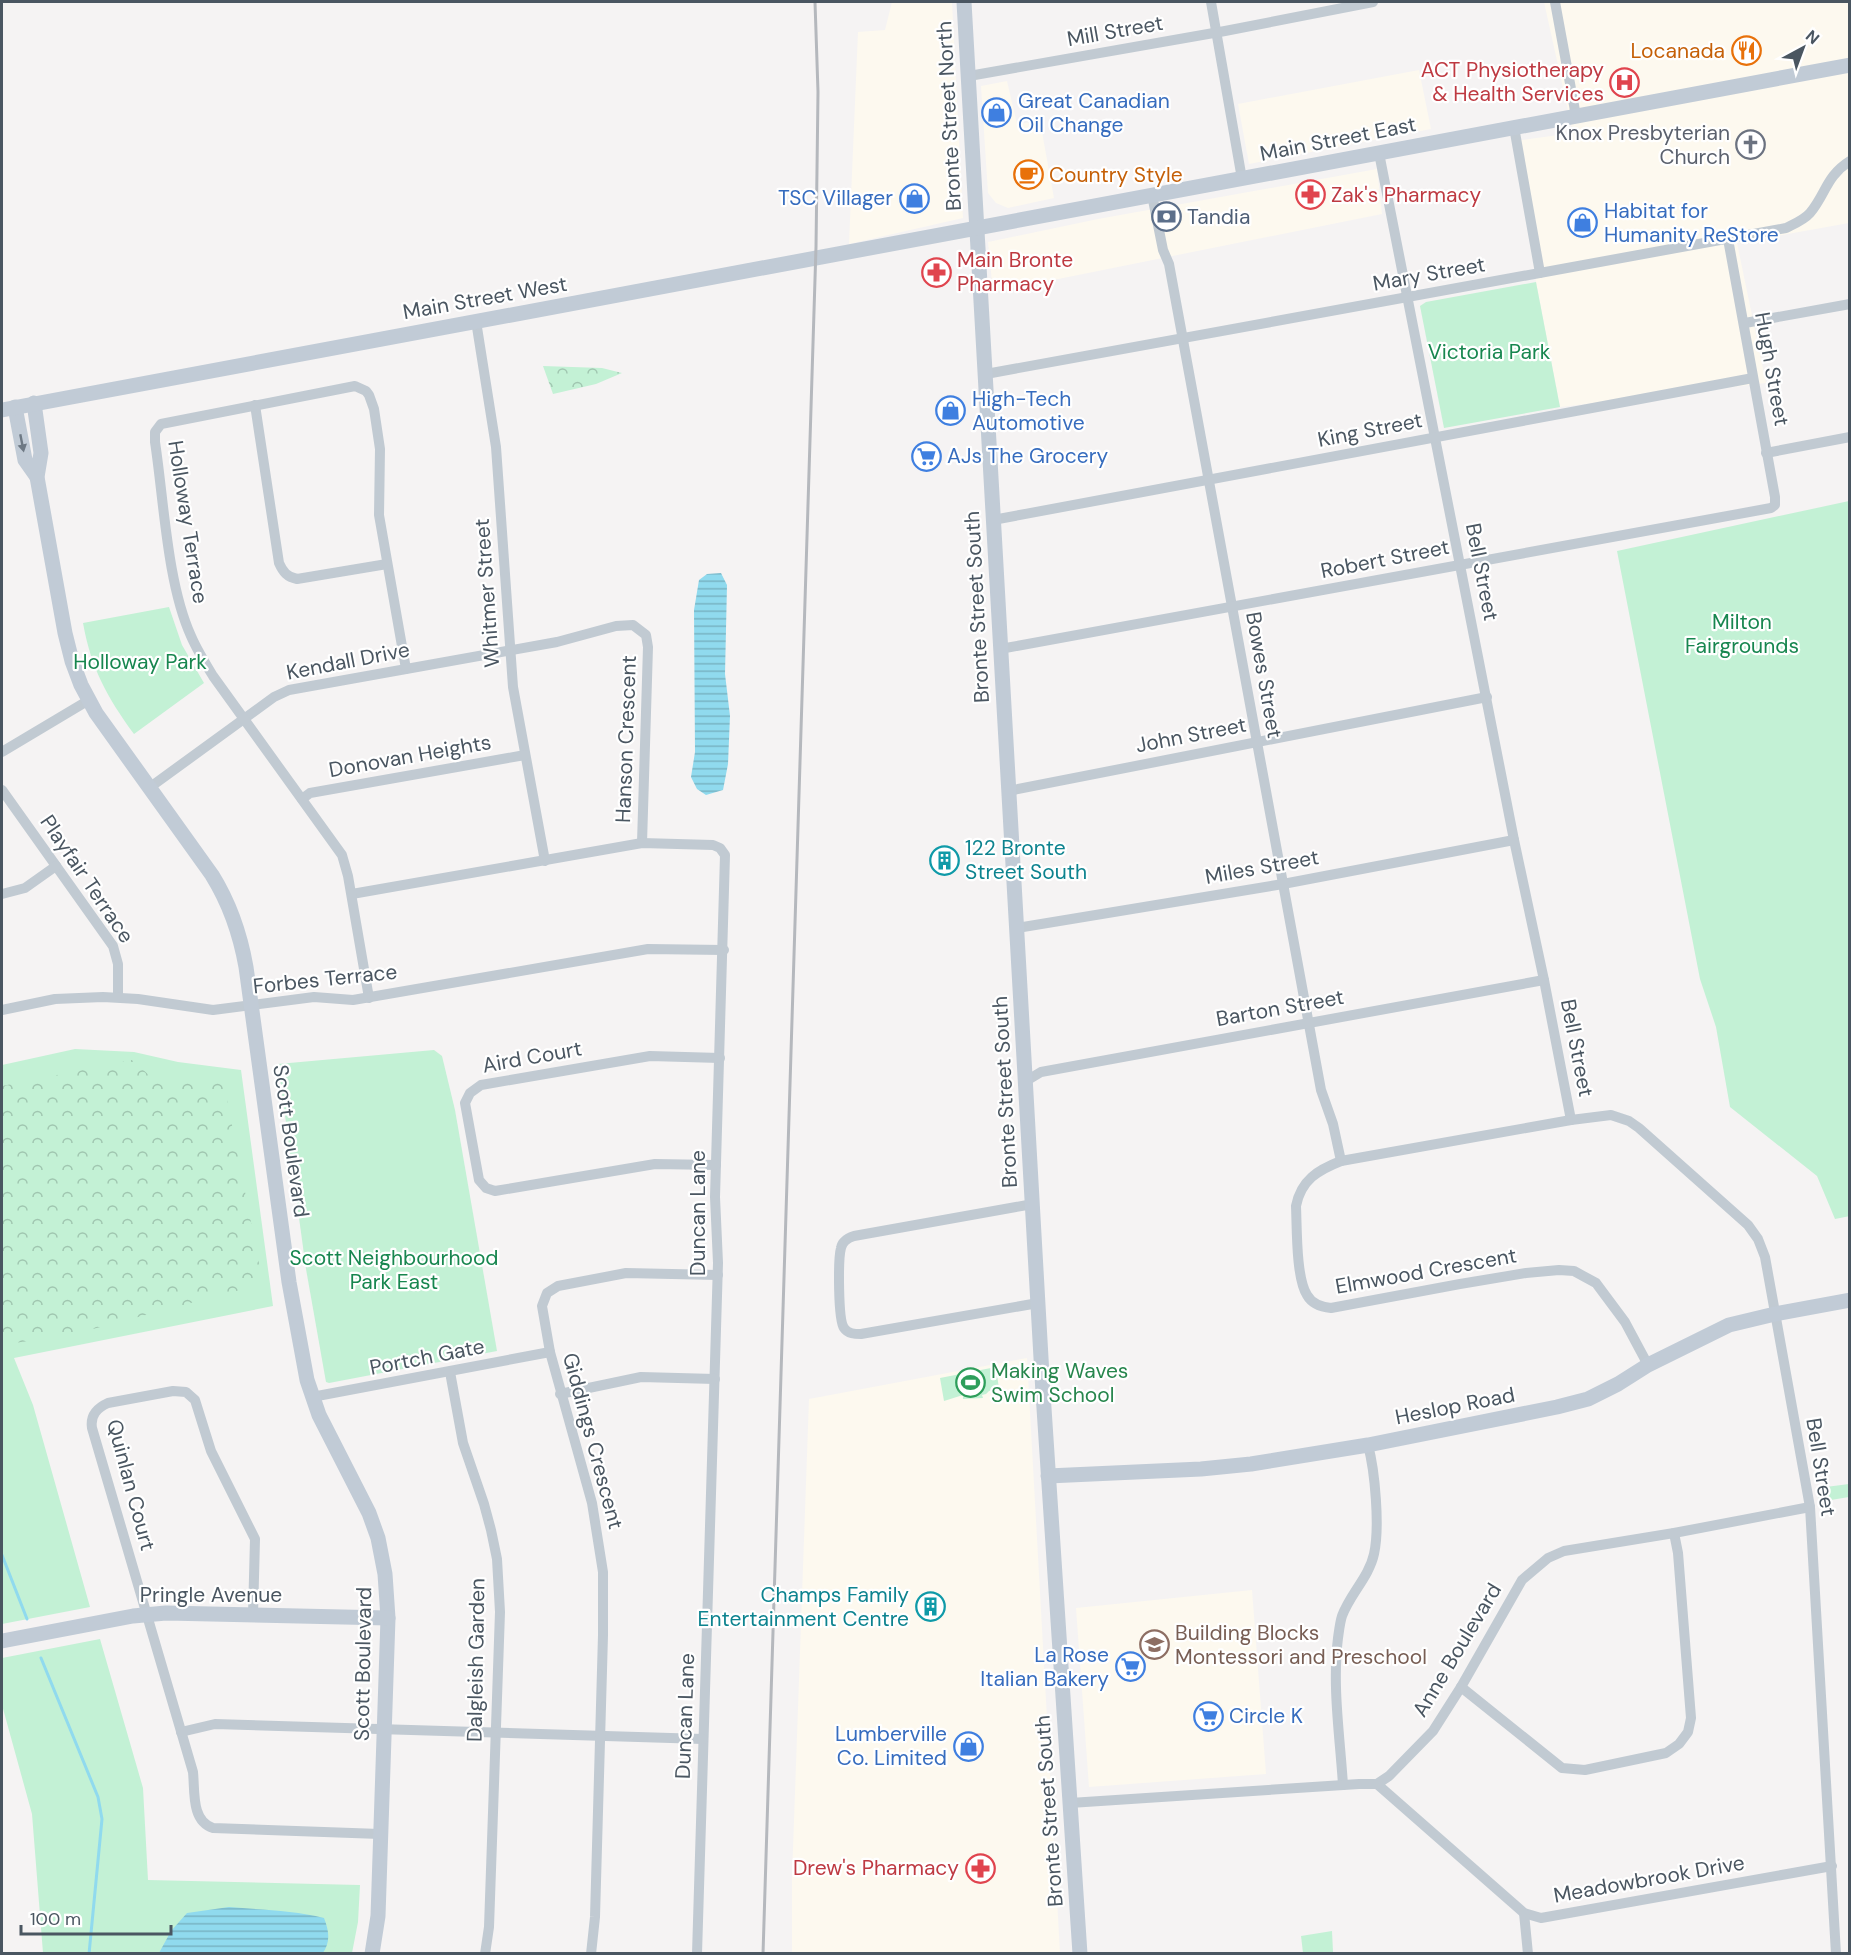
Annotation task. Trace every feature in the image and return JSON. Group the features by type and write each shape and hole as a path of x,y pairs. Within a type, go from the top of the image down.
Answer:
{"main road":[{"name":"Bronte Street North","path":"964,2 976,227"},
{"name":"Main Street East","path":"976,227 1850,65"},
{"name":"Main Street West","path":"8,408 976,227"},
{"name":"Bronte Street South","path":"976,227 1048,1476 1080,1953"},
{"name":"Scott Boulevard","path":"34,403 41,453 38,477 69,650 76,672 89,700 212,875 226,899 242,942 289,1282 304,1364 319,1415 373,1525 383,1562 388,1618 378,1916 372,1953"},
{"name":"Scott Boulevard","path":"8,408 26,459 38,477"},
{"name":"Heslop Road","path":"1048,1476 1201,1469 1251,1464 1496,1420 1588,1399 1648,1365 1729,1325 1850,1300"},
{"name":"Pringle Avenue","path":"2,1641 147,1614 388,1618"}],"street":[{"path":"1211,2 1242,179"},
{"name":"Mill Street","path":"969,76 1373,2"},
{"path":"1555,2 1576,116"},
{"path":"1514,127 1540,273"},
{"name":"Bell Street","path":"1379,153 1571,1120 1611,1115 1629,1121 1748,1225 1758,1239 1765,1257 1810,1507 1836,1953"},
{"name":"Mary Street","path":"986,374 1786,228 1809,214 1830,177 1838,168 1850,161"},
{"name":"Bowes Street","path":"1152,195 1163,250 1169,264 1321,1090 1333,1124 1341,1161"},
{"name":"Hugh Street","path":"1728,239 1745,323 1775,497 1774,505"},
{"path":"1745,323 1850,304"},
{"name":"Whitmer Street","path":"476,321 496,447 513,687 544,861"},
{"name":"King Street","path":"993,520 1753,378"},
{"name":"Holloway Terrace","path":"369,998 352,894 342,855 201,657 190,635 180,607 170,552 154,432 161,424 355,386 366,391 372,400 380,444 378,508 406,669"},
{"path":"255,405 282,570 297,579 387,564"},
{"path":"1766,453 1850,437"},
{"name":"Robert Street","path":"1000,649 1771,508 1774,505"},
{"name":"Hanson Crescent","path":"510,651 633,624 646,635 648,646 642,843"},
{"name":"Kendall Drive","path":"149,788 274,697 289,690 510,651"},
{"name":"John Street","path":"1008,791 1487,698"},
{"path":"2,752 89,700"},
{"name":"Donovan Heights","path":"302,799 310,793 525,755"},
{"name":"Playfair Terrace","path":"2,790 113,946 118,964 118,997"},
{"name":"Miles Street","path":"1017,928 1283,884 1514,840"},
{"name":"Duncan Lane","path":"352,894 642,843 708,844 717,846 723,851 726,864 716,1165 718,1275 697,1953"},
{"path":"2,894 25,888 56,866"},
{"name":"Forbes Terrace","path":"2,1010 55,999 118,997 213,1010 314,997 352,1000 648,949 724,950"},
{"name":"Barton Street","path":"1026,1081 1041,1072 1544,980"},
{"name":"Aird Court","path":"716,1165 655,1164 495,1191 483,1185 478,1176 465,1103 473,1089 493,1083 650,1056 720,1058"},
{"name":"Elmwood Crescent","path":"1571,1120 1341,1161 1324,1167 1305,1182 1298,1194 1296,1206 1302,1284 1308,1296 1319,1306 1331,1308 1460,1284 1559,1270 1574,1271 1596,1283 1624,1322 1648,1365"},
{"path":"1033,1204 847,1239 841,1248 840,1315 845,1329 861,1334 1038,1303"},
{"name":"Giddings Crescent","path":"591,1953 596,1917 604,1625 602,1556 588,1488 560,1394 542,1306 548,1293 558,1286 632,1272 718,1275"},
{"name":"Portch Gate","path":"312,1397 550,1352"},
{"name":"Dalgleish Garden","path":"450,1372 463,1443 484,1504 496,1559 500,1612 489,1926 485,1953"},
{"path":"560,1394 641,1377 715,1379"},
{"name":"Quinlan Court","path":"253,1615 255,1539 210,1451 195,1400 191,1395 180,1391 108,1404 95,1411 91,1422 193,1772 199,1820 213,1828 380,1834"},
{"path":"1343,1785 1336,1673 1338,1639 1342,1615 1361,1584 1374,1555 1376,1504 1372,1460 1368,1444"},
{"name":"Anne Boulevard","path":"1377,1784 1389,1776 1433,1731 1522,1580 1543,1561 1564,1551 1810,1507"},
{"path":"1461,1687 1562,1768 1585,1770 1648,1758 1666,1753 1679,1744 1688,1732 1691,1718 1678,1553 1674,1533"},
{"path":"181,1732 215,1724 703,1739"},
{"path":"1070,1803 1377,1784 1524,1913 1528,1953"},
{"name":"Meadowbrook Drive","path":"1524,1913 1541,1918 1552,1917 1832,1866"}],"shaded area":[{"path":"892,2 952,2 963,218 849,244 858,32 885,30"},
{"path":"1544,2 1849,2 1849,223 1737,243 1766,383 1560,407 1536,282 1515,141 1573,133"},
{"path":"1419,70 1431,129 1249,164 1238,104"},
{"path":"1007,81 1017,124 1040,121 1054,198 1008,208 996,203 988,193 981,86"},
{"path":"1377,169 1382,214 993,292 988,242 1098,219"},
{"path":"1027,1358 1060,1953 792,1954 792,1877 809,1399"},
{"path":"1252,1590 1266,1774 1089,1787 1076,1608"}],"green space":[{"name":"Victoria Park","path":"1536,282 1560,407 1444,428 1420,306 1426,302"},
{"path":"543,366 602,368 622,373 596,384 553,394"},
{"name":"Milton Fairgrounds","path":"1849,501 1850,1216 1835,1219 1817,1176 1730,1107 1716,1027 1700,979 1617,551"},
{"name":"Holloway Park","path":"169,607 182,645 204,683 134,734 101,682 83,623"},
{"path":"75,1049 134,1052 178,1062 241,1070 273,1306 14,1358 33,1405 90,1607 2,1624 2,1065"},
{"name":"Scott Neighbourhood Park East","path":"434,1050 442,1056 455,1110 497,1351 329,1383 326,1382 306,1269 278,1064"},
{"path":"132,1060 150,1076 223,1079 263,1284 74,1334 2,1345 2,1086"},
{"name":"Making Waves Swim School","path":"996,1367 999,1389 989,1391 982,1395 983,1398 963,1399 963,1395 944,1401 940,1378"},
{"path":"1849,1484 1849,1497 1819,1502 1818,1488"},
{"path":"100,1639 143,1788 148,1880 360,1885 358,1922 352,1953 43,1953 32,1814 2,1705 2,1658"},
{"path":"1332,1931 1333,1952 1303,1953 1301,1936"}],"water":[{"path":"721,573 727,585 725,674 730,716 728,764 723,790 706,795 697,789 691,777 695,752 694,610 699,580 707,574"},
{"path":"229,1907 289,1912 324,1918 328,1932 327,1945 322,1954 159,1953 171,1931 187,1913"}],"waterway":[{"path":"2,1555 27,1619"},
{"path":"41,1658 98,1797 102,1819 89,1954"}],"railway":[{"path":"763,1954 816,247 818,92 815,2"}],"place":[{"name":"Locanada","path":"1746,51"},
{"name":"ACT Physiotherapy & Health Services","path":"1625,82"},
{"name":"Great Canadian Oil Change","path":"997,113"},
{"name":"Knox Presbyterian Church","path":"1751,145"},
{"name":"Country Style","path":"1028,175"},
{"name":"Zak's Pharmacy","path":"1310,195"},
{"name":"TSC Villager","path":"914,198"},
{"name":"Tandia","path":"1166,217"},
{"name":"Habitat for Humanity ReStore","path":"1583,223"},
{"name":"Main Bronte Pharmacy","path":"936,272"},
{"name":"High-Tech Automotive","path":"951,411"},
{"name":"AJs The Grocery","path":"926,456"},
{"name":"122 Bronte Street South","path":"944,860"},
{"name":"Making Waves Swim School","path":"970,1383"},
{"name":"Champs Family Entertainment Centre","path":"930,1607"},
{"name":"Building Blocks Montessori and Preschool","path":"1154,1645"},
{"name":"La Rose Italian Bakery","path":"1130,1667"},
{"name":"Circle K","path":"1208,1716"},
{"name":"Lumberville Co. Limited","path":"968,1746"},
{"name":"Drew's Pharmacy","path":"980,1868"}]}
